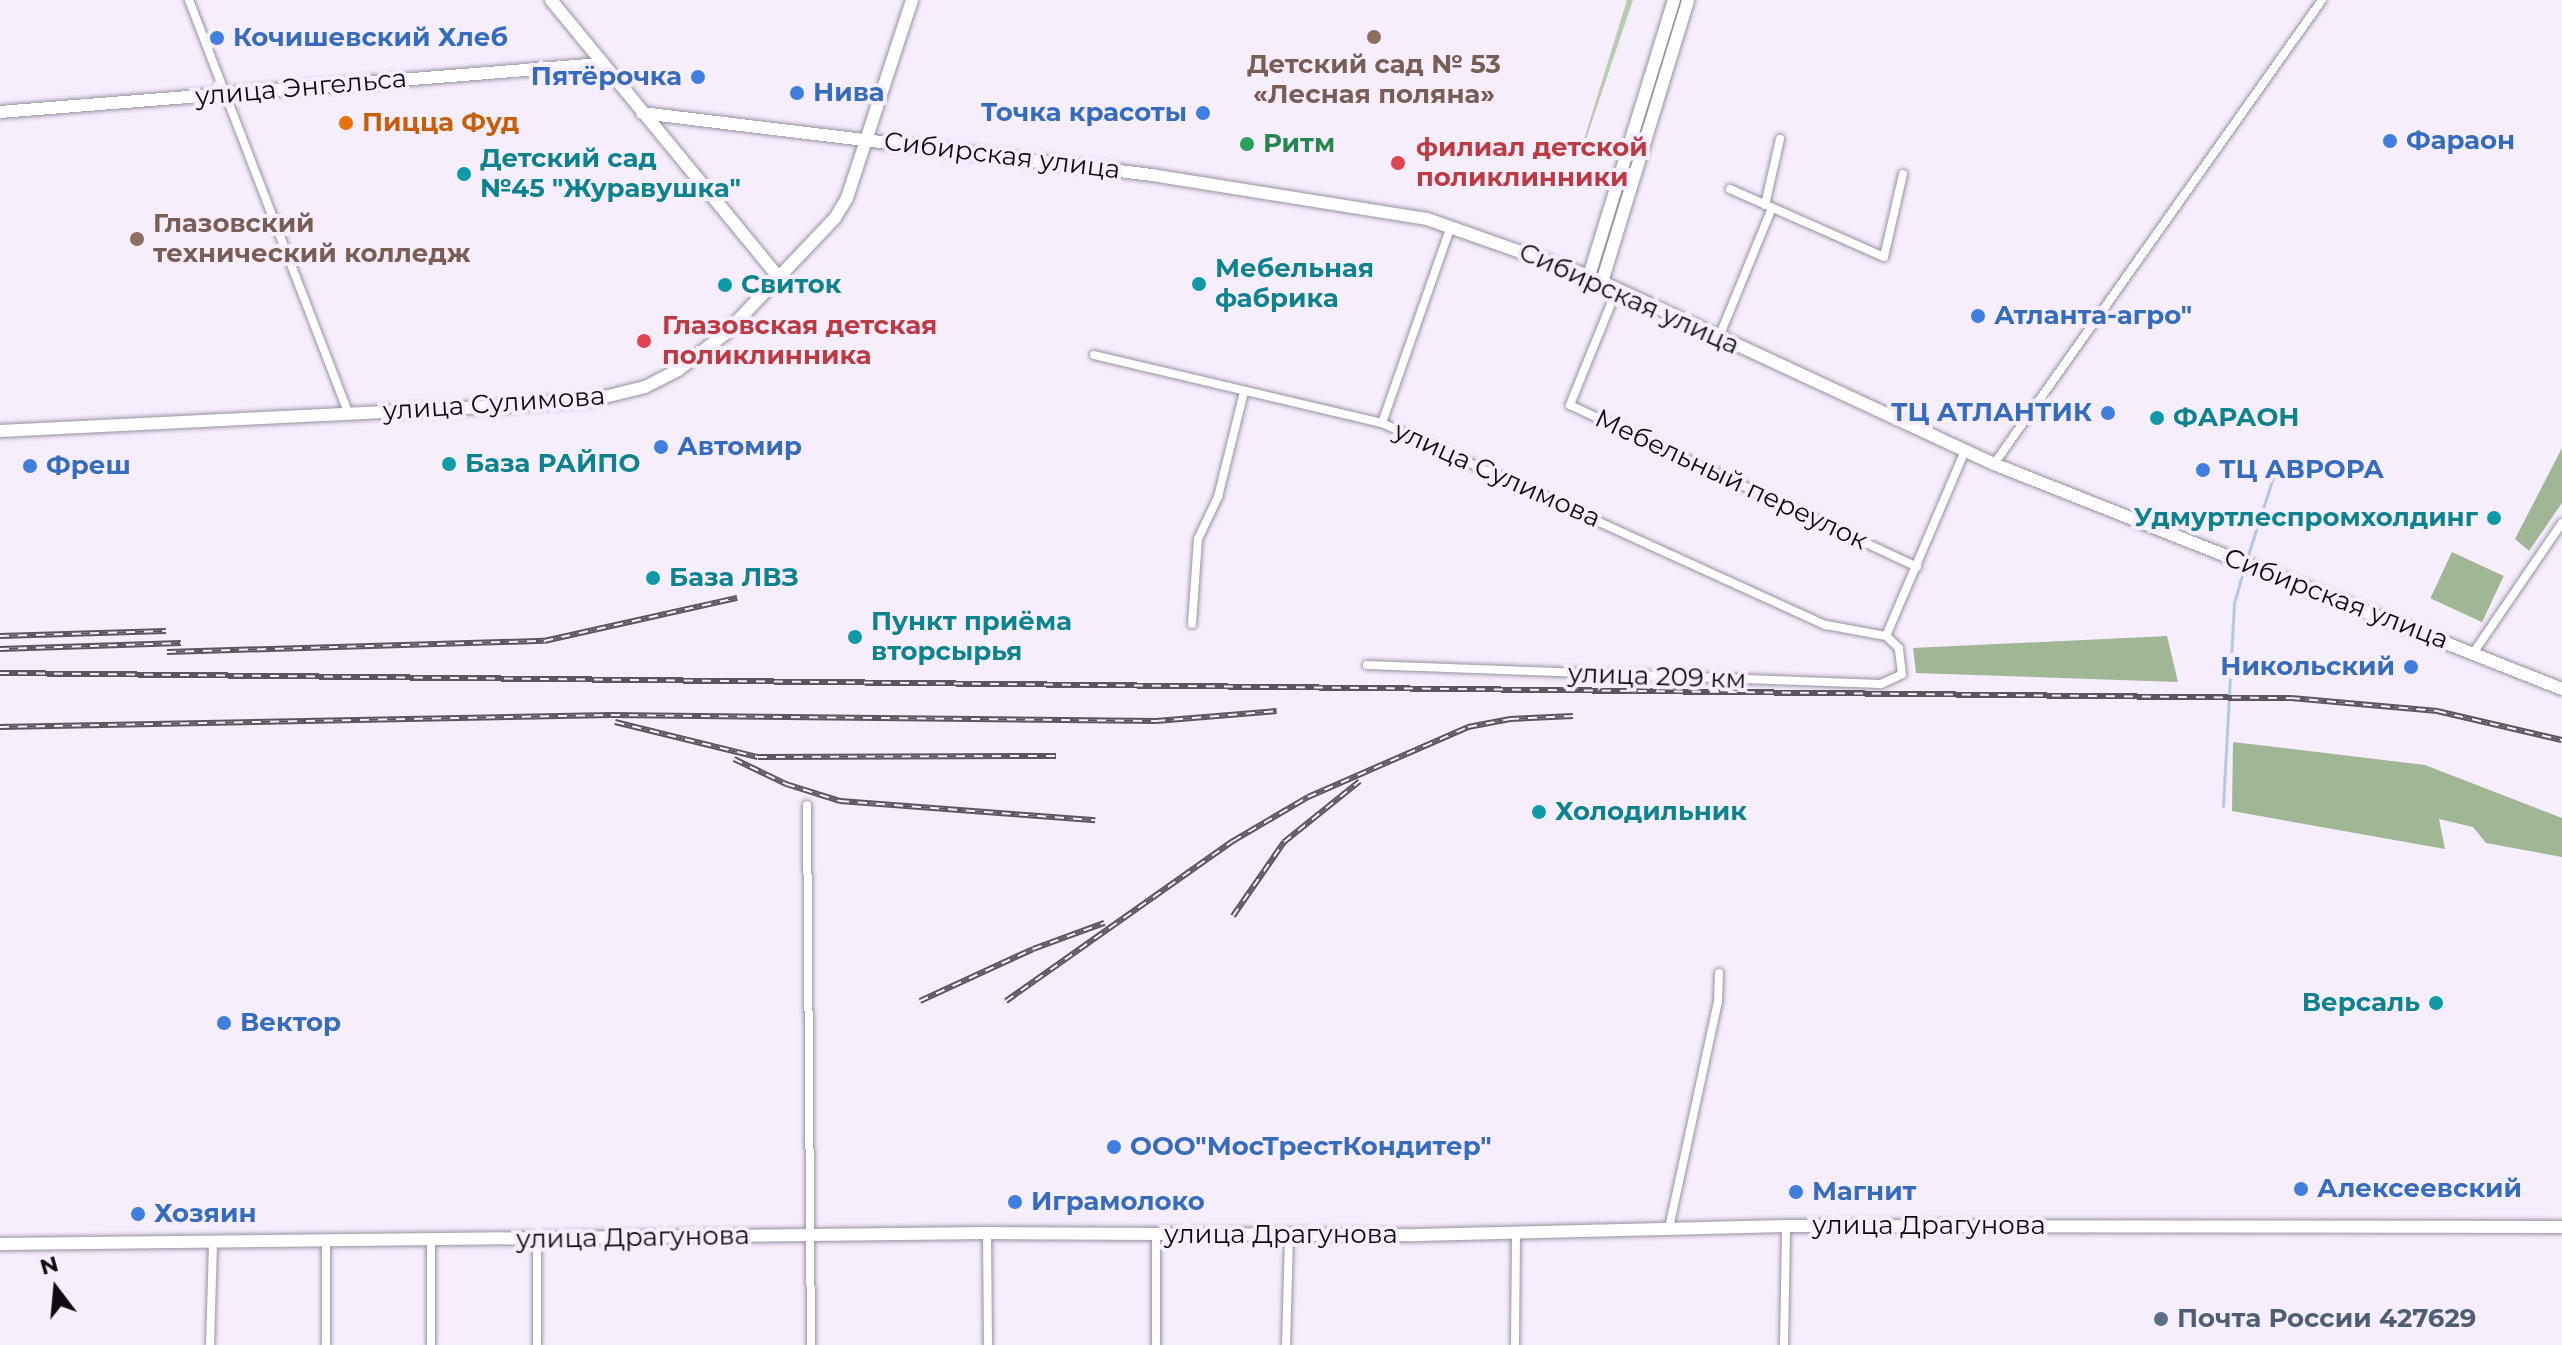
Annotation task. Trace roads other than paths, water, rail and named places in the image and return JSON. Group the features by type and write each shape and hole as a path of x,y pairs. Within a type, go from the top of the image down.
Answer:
{"main road":[{"path":"551,0 781,280"},
{"name":"улица Сулимова","path":"0,431 520,405 623,393 678,370 781,280 835,218 912,0"},
{"path":"1589,276 1674,0"},
{"path":"1602,282 1688,0"},
{"name":"улица Энгельса","path":"0,112 601,64"},
{"name":"Сибирская улица","path":"642,113 1152,175 1451,226 1589,276 1994,464 2562,689"},
{"name":"улица Драгунова","path":"0,1244 987,1233 1516,1233 1786,1226 2562,1227"}],"street":[{"path":"189,0 349,414"},
{"path":"1994,464 2322,0"},
{"path":"1719,337 1768,207 1780,139"},
{"path":"1730,189 1884,257 1903,174"},
{"path":"1382,423 1451,226"},
{"name":"Мебельный переулок","path":"1617,289 1570,405 1917,567"},
{"name":"улица Сулимова","path":"1094,355 1382,423 1826,625 1886,636"},
{"path":"1192,624 1198,539 1218,497 1244,392"},
{"path":"1886,636 1965,451"},
{"path":"2474,652 2562,523"},
{"name":"улица 209 км","path":"1367,665 1881,684 1902,674 1899,648 1886,636"},
{"path":"807,805 811,1345"},
{"path":"1669,1228 1718,1002 1719,973"},
{"path":"1784,1345 1786,1226"},
{"path":"987,1233 988,1345"},
{"path":"1515,1345 1516,1233"},
{"path":"1156,1235 1156,1345"},
{"path":"1286,1345 1289,1235"},
{"path":"537,1239 537,1345"},
{"path":"431,1240 431,1345"},
{"path":"326,1241 326,1345"},
{"path":"210,1345 213,1242"}],"waterway":[{"path":"2247,558 2279,459"},
{"path":"2223,806 2234,603 2245,565"}],"railway":[{"path":"167,652 544,641 737,598"},
{"path":"0,636 166,631"},
{"path":"0,649 181,643"},
{"path":"0,673 2291,698 2437,711 2562,740"},
{"path":"0,727 611,715 1156,721 1277,711"},
{"path":"1006,1001 1233,841 1308,797 1468,727 1510,719 1573,716"},
{"path":"615,722 758,757 1056,756"},
{"path":"734,759 786,784 840,801 1095,820"},
{"path":"1233,916 1284,842 1360,781"},
{"path":"920,1001 1033,949 1104,923"}],"place":[{"name":"Детский сад № 53 «Лесная поляна»","path":"1374,37"},
{"name":"Кочишевский Хлеб","path":"217,38"},
{"name":"Пятёрочка","path":"698,77"},
{"name":"Нива","path":"797,93"},
{"name":"Точка красоты","path":"1203,113"},
{"name":"Пицца Фуд","path":"346,123"},
{"name":"Фараон","path":"2390,141"},
{"name":"Ритм","path":"1247,144"},
{"name":"филиал детской поликлинники","path":"1398,163"},
{"name":"Детский сад №45 \"Журавушка\"","path":"464,174"},
{"name":"Глазовский технический колледж","path":"137,239"},
{"name":"Мебельная фабрика","path":"1199,284"},
{"name":"Свиток","path":"725,285"},
{"name":"Атланта-агро\"","path":"1978,316"},
{"name":"Глазовская детская поликлинника","path":"644,341"},
{"name":"ТЦ АТЛАНТИК","path":"2108,413"},
{"name":"ФАРАОН","path":"2157,418"},
{"name":"Автомир","path":"661,447"},
{"name":"База РАЙПО","path":"449,464"},
{"name":"Фреш","path":"30,466"},
{"name":"ТЦ АВРОРА","path":"2203,470"},
{"name":"Удмуртлеспромхолдинг","path":"2494,518"},
{"name":"База ЛВЗ","path":"653,578"},
{"name":"Пункт приёма вторсырья","path":"855,637"},
{"name":"Никольский","path":"2411,667"},
{"name":"Холодильник","path":"1539,812"},
{"name":"Версаль","path":"2436,1003"},
{"name":"Вектор","path":"224,1023"},
{"name":"ООО\"МосТрестКондитер\"","path":"1114,1147"},
{"name":"Алексеевский","path":"2301,1189"},
{"name":"Магнит","path":"1796,1192"},
{"name":"Играмолоко","path":"1015,1202"},
{"name":"Хозяин","path":"138,1214"},
{"name":"Почта России 427629","path":"2161,1319"}]}
